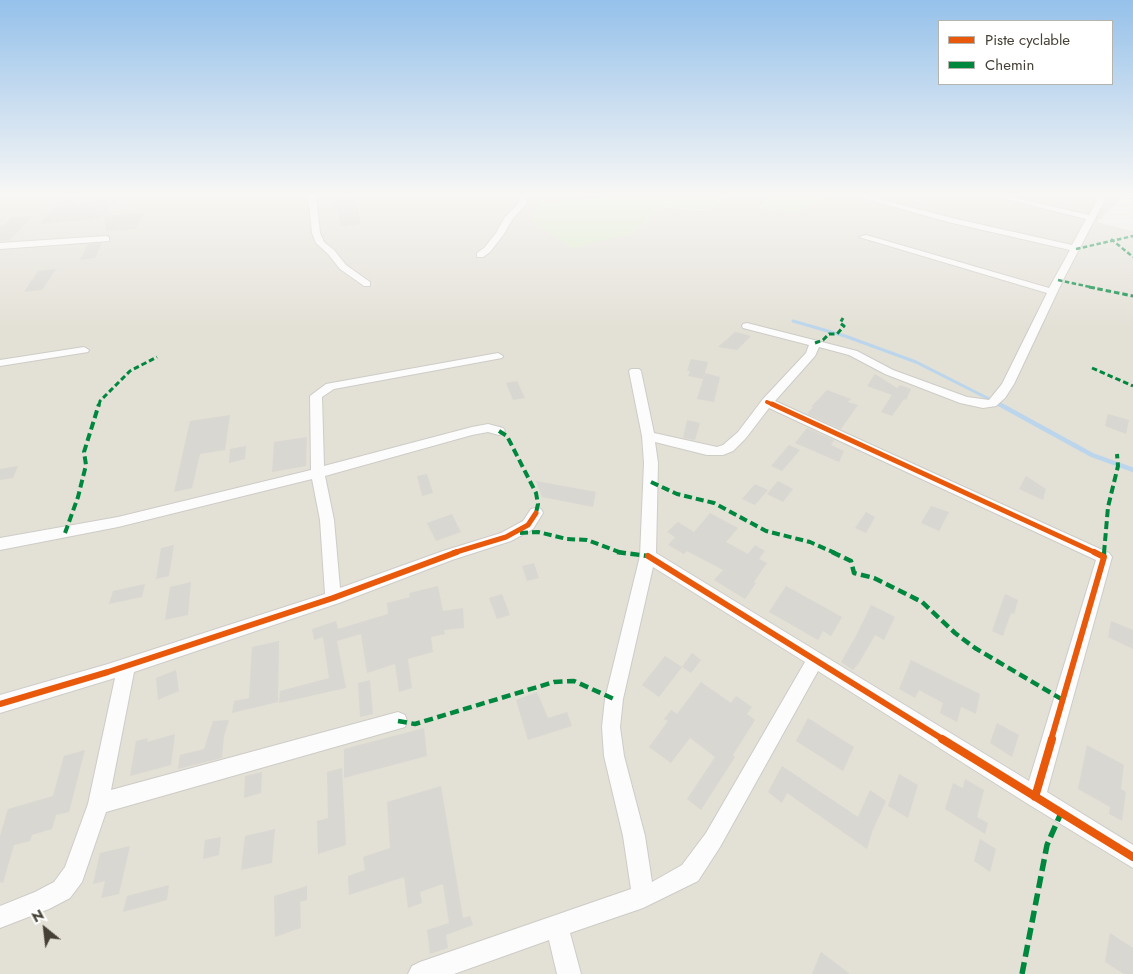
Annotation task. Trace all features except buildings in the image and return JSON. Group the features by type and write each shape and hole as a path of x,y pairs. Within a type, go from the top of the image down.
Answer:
{"street":[{"path":"319,239 343,267 367,284"},
{"path":"480,255 496,239"},
{"path":"870,239 1053,292"},
{"path":"1035,239 1076,249"},
{"path":"747,326 853,354 889,372 964,400 983,404 994,402 1008,384 1081,239"},
{"path":"0,246 106,240"},
{"path":"648,436 692,448 718,452 728,448 742,435 767,402 811,354 815,343"},
{"path":"0,363 84,350"},
{"path":"333,598 327,520 318,473 316,396 323,389 330,386 498,356"},
{"path":"635,371 648,436 651,464 648,556 622,666 611,727 614,756 634,836 643,897"},
{"path":"767,402 1104,557 1036,797"},
{"path":"0,544 118,522 266,487 472,431 488,428 499,431"},
{"path":"0,704 126,666 333,598 448,555 516,533 528,525 536,513"},
{"path":"648,556 1133,857"},
{"path":"420,974 643,897 690,873 713,840 816,659"},
{"path":"0,917 41,901 62,890 74,874 98,804 126,666"},
{"path":"98,804 398,721"},
{"path":"557,926 569,974"}],"shaded area":[{"path":"0,239 1133,239 1133,974 0,974"}],"green space":[{"path":"559,239 609,239 572,248"}],"waterway":[{"path":"793,321 845,336 916,362 1001,405"},
{"path":"999,404 1092,455 1133,470"}],"marked path":[{"path":"1112,239 1133,257"},
{"path":"1076,249 1118,239"},
{"path":"1058,280 1133,296"},
{"path":"815,343 823,340 829,334 837,334 844,326 840,323 843,318"},
{"path":"65,533 78,497 86,465 84,452 100,401 130,371 157,357"},
{"path":"1092,368 1133,386"},
{"path":"499,431 507,436 536,493 538,504 536,513"},
{"path":"1104,557 1108,507 1118,466 1117,454"},
{"path":"651,482 677,494 714,503 766,531 810,542 851,561 854,573 874,578 922,602 955,633 975,648 1063,700"},
{"path":"520,533 538,532 567,539 587,540 619,553 648,556"},
{"path":"398,721 415,724 554,682 574,681 614,699"},
{"path":"1022,974 1047,845 1061,813"}],"cycle path":[{"path":"767,402 1104,557 1035,797"},
{"path":"0,704 108,672 212,638 333,598 448,555 506,537 528,525 536,513"},
{"path":"648,556 1133,857"}]}
